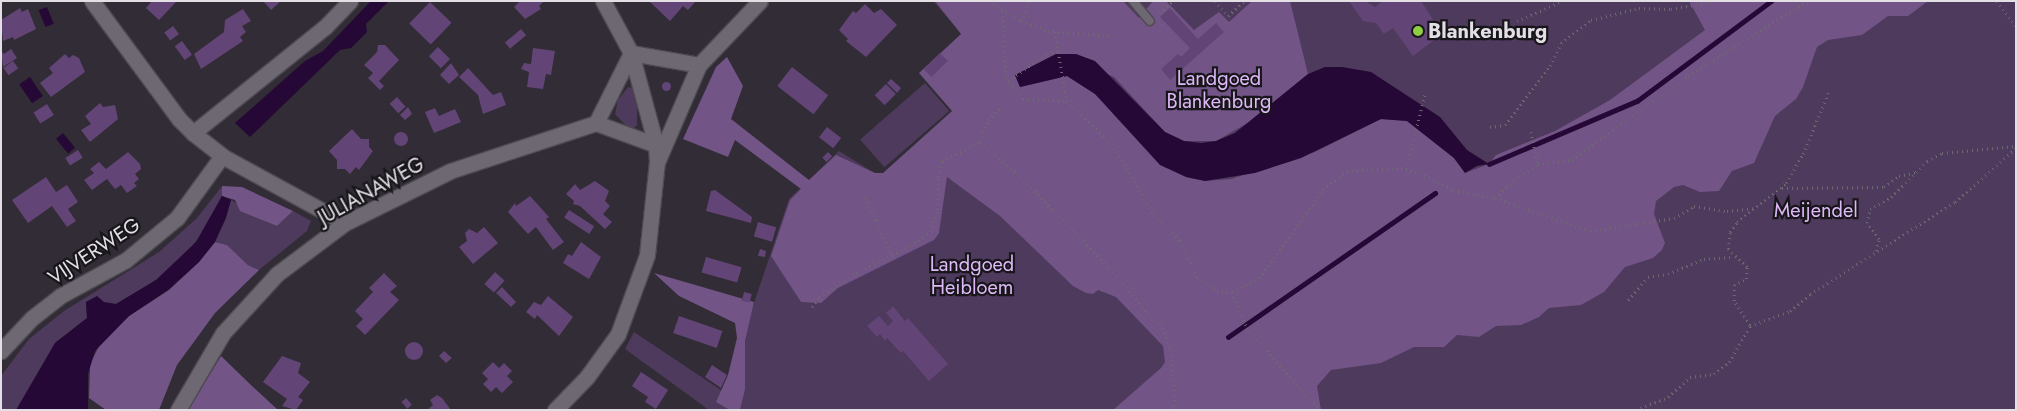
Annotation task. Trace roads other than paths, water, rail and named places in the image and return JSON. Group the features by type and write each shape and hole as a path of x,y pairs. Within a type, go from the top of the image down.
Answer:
{"street":[{"path":"92,1 179,119 193,133 222,156 345,223"},
{"path":"193,133 325,27 350,1"},
{"path":"555,410 587,377 618,334 647,255 657,162 656,145 631,53 603,1"},
{"path":"657,162 698,65 760,1"},
{"path":"631,53 698,65"},
{"path":"631,53 596,123 656,145"},
{"name":"JULIANAWEG","path":"178,410 223,333 277,274 345,223 450,171 596,123"},
{"name":"VIJVERWEG","path":"1,351 32,318 60,296 126,260 178,218 222,156"}],"lane":[{"path":"1133,1 1150,21"}],"waterway":[{"path":"1489,164 1637,101 1771,1"},
{"path":"1228,337 1435,193"}],"place":[{"name":"Blankenburg","path":"1418,31"}],"park label":[{"name":"Landgoed Blankenburg","path":"1219,90"},
{"name":"Meijendel","path":"1816,210"},
{"name":"Landgoed Heibloem","path":"972,276"}]}
